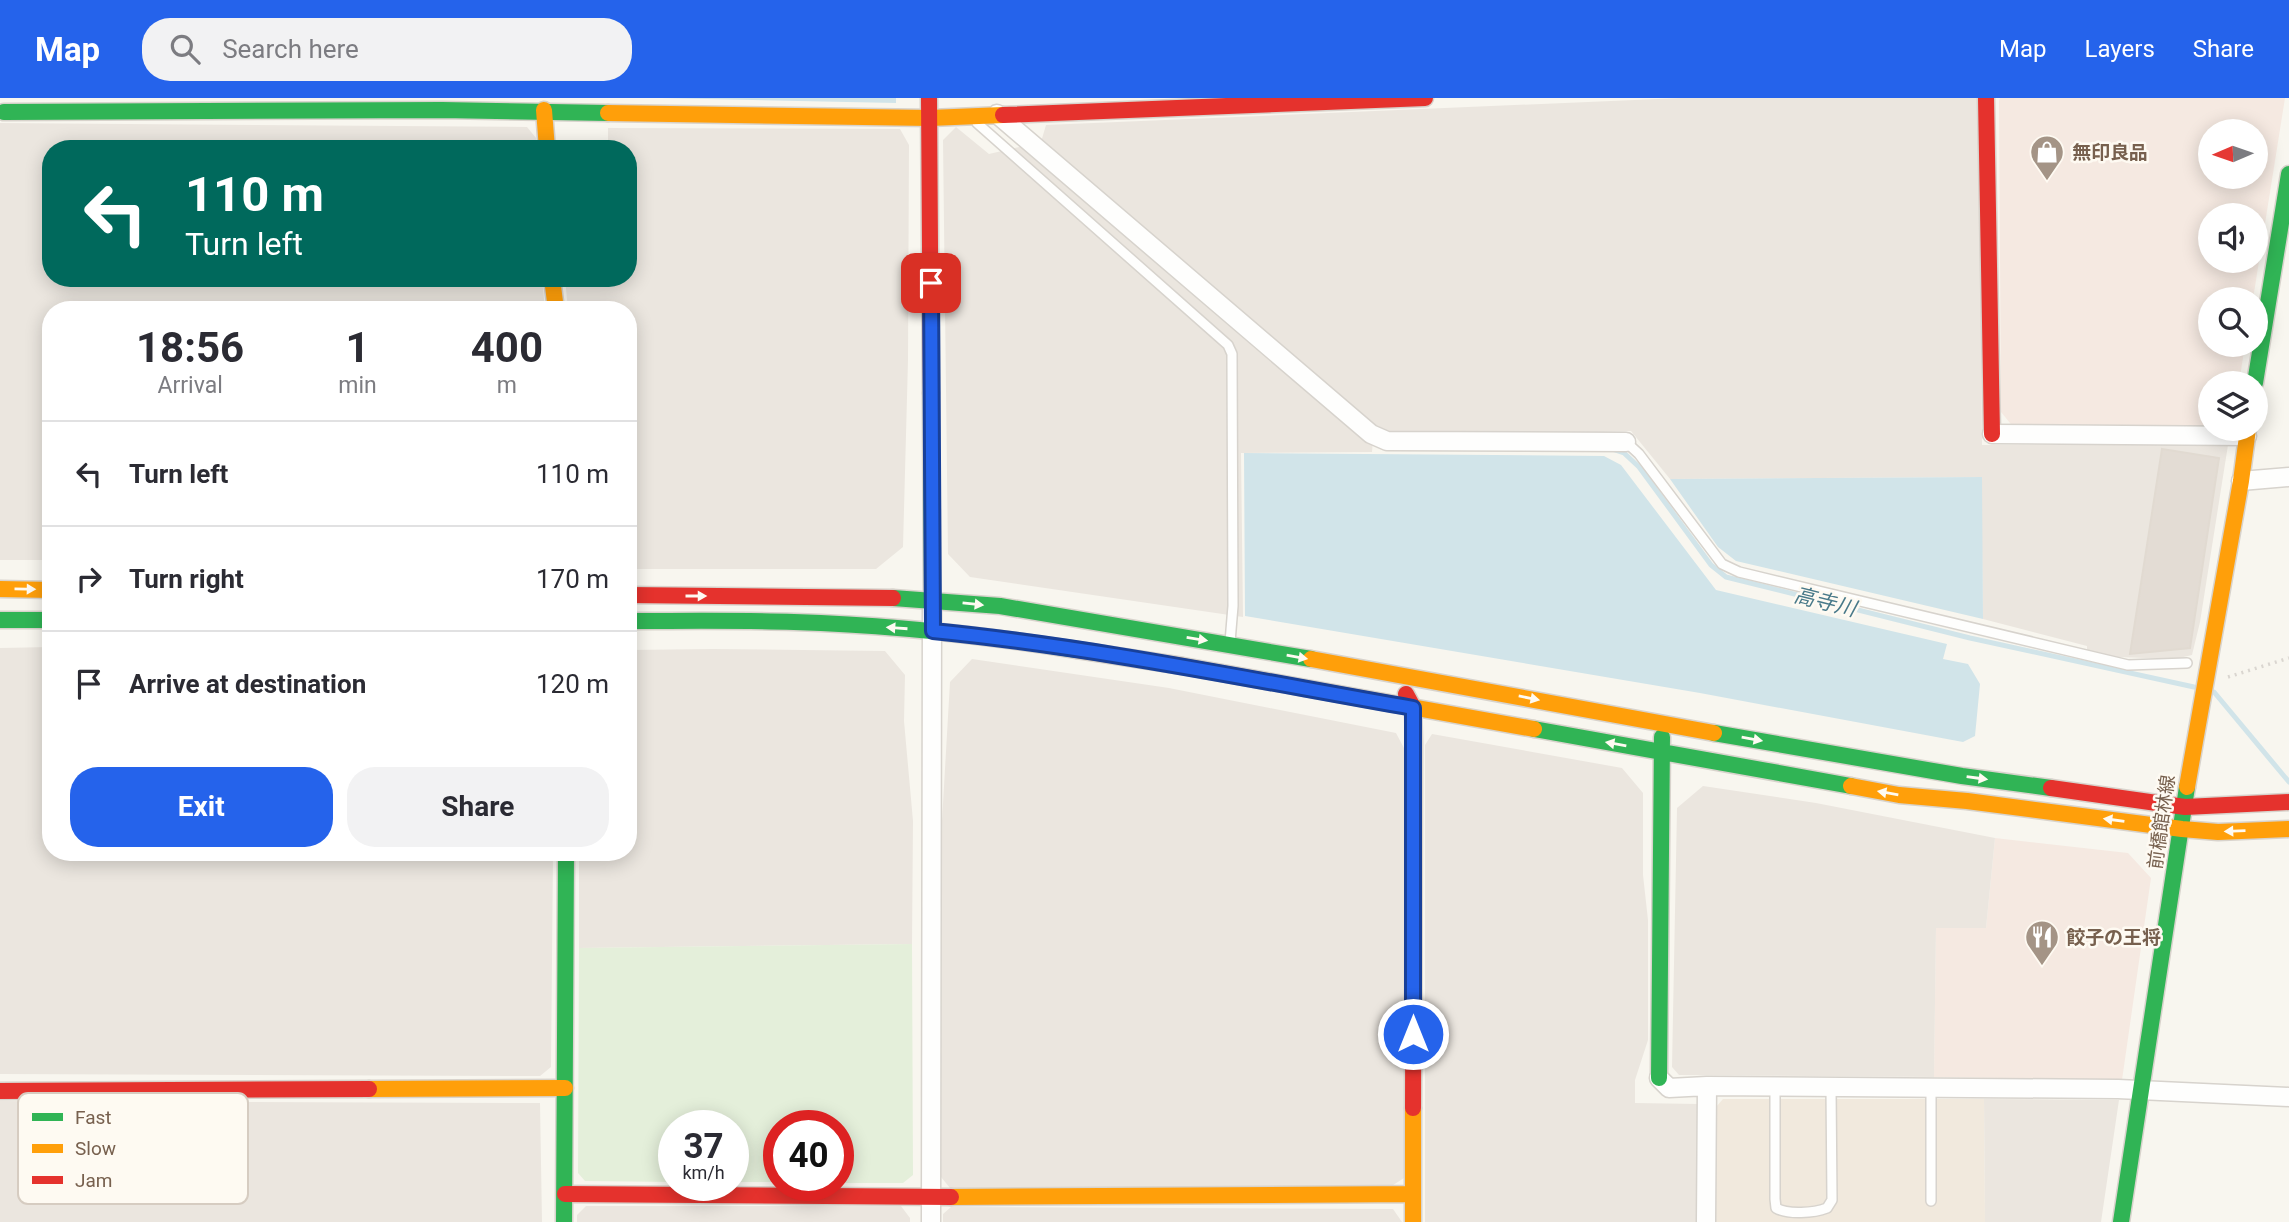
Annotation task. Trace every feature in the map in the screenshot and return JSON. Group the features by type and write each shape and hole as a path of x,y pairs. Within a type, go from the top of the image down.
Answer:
{"street":[{"path":"929,98 933,631 931,1222"},
{"path":"2,112 442,104 544,110 930,118 1425,98"},
{"path":"1986,98 1992,434 2198,432"},
{"path":"544,110 546,140"},
{"path":"997,114 1371,434 1387,441 1626,442"},
{"path":"2257,371 2289,174"},
{"name":"前橋館林線","path":"2121,1222 2196,724 2241,481 2246,441"},
{"path":"2241,481 2289,477"},
{"path":"0,589 42,590"},
{"path":"637,595 875,597 1000,606 1230,644 1962,776 2185,807 2289,802"},
{"path":"0,620 42,620"},
{"path":"637,621 795,622 996,637 1183,666 1899,795 2182,829 2218,832 2289,829"},
{"path":"1381,672 1404,689 1413,708 1413,1222"},
{"path":"1413,708 1427,696 1445,687 1462,685"},
{"path":"1662,724 1659,1078 1669,1088 1707,1086 2142,1090 2289,1097"},
{"path":"565,1222 566,861"},
{"path":"1706,1222 1707,1086"},
{"path":"0,1091 565,1088"},
{"path":"565,1194 904,1195 931,1198 1413,1194"}],"lane":[{"path":"969,116 1228,345 1232,354 1233,606 1230,644"},
{"path":"1626,442 1639,454 1721,564 1739,572 2128,665 2187,663"},
{"path":"1774,1087 1775,1199 1776,1208 1782,1211 1821,1211 1827,1208 1832,1200 1831,1088"},
{"path":"1931,1088 1931,1201"}],"path":[{"path":"2205,676 2226,678 2289,658"}],"shaded area":[{"path":"661,98 896,98 896,103"},
{"path":"1681,98 1979,98 1982,445 2228,445 2200,622 2192,655 2175,659 2117,657 2087,651 2087,646 1983,619 1981,477 1670,479 1631,431 1373,440 1372,452 1241,453 1243,617 970,577 948,554 943,140 956,127 989,154 1041,142 1046,125"},
{"path":"2000,98 2285,98 2268,205 2198,203 2198,273 2257,273 2255,287 2198,287 2198,357 2243,357 2241,371 2198,371 2198,429 2019,434 2001,412"},
{"path":"0,123 527,127 536,138 42,140 42,287 543,287 544,301 42,301 42,560 0,560"},
{"path":"608,128 900,129 909,145 908,360 903,547 876,569 637,569 637,301 567,301 566,287 637,287 637,140 608,140"},
{"path":"1244,453 1604,456 1621,465 1716,590 1947,644 1943,659 1968,664 1980,684 1975,736 1963,742 1700,693 1245,616"},
{"path":"1982,477 1983,619 1736,561 1718,547 1670,479"},
{"path":"42,647 42,861 553,861 551,1067 540,1076 0,1074 0,648"},
{"path":"637,650 885,651 905,675 904,721 913,821 912,944 579,948 579,861 637,861"},
{"path":"972,659 1169,688 1396,733 1405,750 1404,1178 1390,1187 950,1188 941,1177 942,821 950,682"},
{"path":"1432,734 1622,768 1643,793 1643,875 1648,920 1648,1040 1635,1080 1635,1103 1699,1104 1698,1222 1425,1222 1425,745"},
{"path":"1703,786 1816,803 1995,838 1986,928 1936,928 1934,1077 1679,1075 1672,1067 1677,808"},
{"path":"1995,838 2128,853 2151,878 2122,1080 1934,1077 1936,927 1986,928"},
{"path":"1723,1099 1984,1099 1985,1222 1714,1222 1716,1107"},
{"path":"1984,1099 2119,1100 2101,1222 1985,1222"},
{"path":"0,1101 18,1101 18,1204 248,1204 248,1102 540,1103 542,1222 0,1222"},
{"path":"586,1206 901,1206 910,1222 577,1222 577,1215"},
{"path":"951,1207 1393,1209 1402,1222 943,1222 943,1214"}],"green space":[{"path":"912,944 913,1175 903,1183 854,1183 854,1110 763,1110 763,1182 749,1182 749,1110 658,1110 658,1182 585,1181 578,1173 579,948"}],"building":[{"path":"2162,449 2219,458 2190,648 2130,654"}],"waterway":[{"name":"高寺川","path":"1612,449 1624,453 1639,467 1711,565 1726,577 1970,638 2194,687"},
{"name":"高寺川","path":"2211,691 2289,782"}],"traffic: fast":[{"path":"4,112 442,110 608,113"},
{"path":"2257,371 2289,174"},
{"path":"931,393 932,599"},
{"path":"893,598 1000,606 1311,659"},
{"path":"0,620 42,620"},
{"path":"637,621 773,621 901,628 1077,650"},
{"path":"1534,729 1851,786"},
{"path":"1714,733 1962,776 2051,788"},
{"path":"1659,1078 1662,737"},
{"path":"2121,1222 2187,787"},
{"path":"564,1222 566,861"}],"traffic: slow":[{"path":"544,110 546,140"},
{"path":"608,113 930,118 1003,115"},
{"path":"553,287 555,301"},
{"path":"2187,787 2246,441"},
{"path":"0,589 42,590"},
{"path":"1077,650 1183,666 1534,729"},
{"path":"1311,659 1714,733"},
{"path":"1851,786 1899,795 1967,801 2182,829 2218,832 2289,829"},
{"path":"369,1089 565,1088"},
{"path":"1413,1108 1413,1222"},
{"path":"951,1197 1413,1194"}],"traffic: jam":[{"path":"929,98 931,393"},
{"path":"1003,115 1425,98"},
{"path":"1986,98 1992,434"},
{"path":"637,595 893,598"},
{"path":"1406,694 1413,707 1414,742 1413,1108"},
{"path":"2051,788 2185,807 2289,802"},
{"path":"0,1091 369,1089"},
{"path":"565,1194 951,1197"}],"place":[{"name":"無印良品","path":"2047,182"},
{"name":"餃子の王将","path":"2042,967"}],"route":[{"path":"931,283 933,631 996,637 1183,666 1413,708 1413,1034"}]}
